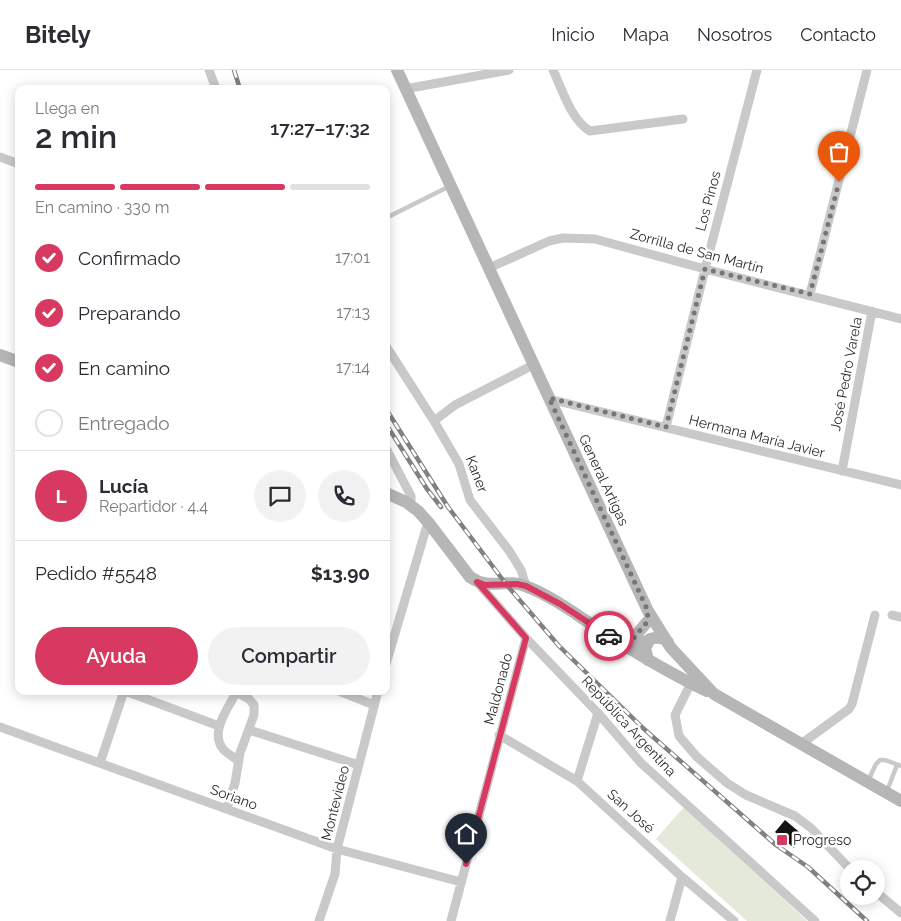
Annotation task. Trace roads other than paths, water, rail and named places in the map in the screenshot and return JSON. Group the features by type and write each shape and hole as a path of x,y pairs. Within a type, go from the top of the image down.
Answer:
{"street":[{"path":"209,70 215,85"},
{"name":"General Artigas","path":"397,70 648,616 669,645 714,694 901,802"},
{"path":"405,89 509,70"},
{"path":"553,70 576,118 590,131 683,119"},
{"name":"Los Pinos","path":"666,427 757,70"},
{"path":"810,294 868,70"},
{"path":"0,157 15,163"},
{"name":"Zorrilla de San Martín","path":"489,268 549,241 577,237 595,239 901,319"},
{"name":"José Pedro Varela","path":"842,471 872,311"},
{"name":"Kaner","path":"390,352 459,464 470,500 510,552 521,570 526,586"},
{"path":"0,355 15,361"},
{"path":"434,421 455,405 533,365"},
{"name":"Hermana María Javier","path":"549,398 901,485"},
{"path":"390,456 411,496 411,506"},
{"path":"390,496 411,506 428,522 470,577 477,582 485,585 517,584 526,586 560,604 691,684 714,694"},
{"path":"390,650 428,522"},
{"name":"República Argentina","path":"477,582 526,638 598,713 641,763 815,921"},
{"path":"801,744 850,709 875,615"},
{"path":"632,640 648,616"},
{"path":"615,639 648,640 656,637 663,639 669,645 670,655 666,660 660,663 651,661 644,648 648,640 648,616"},
{"name":"Maldonado","path":"451,921 526,638"},
{"path":"691,684 675,714 678,736 697,757 727,783 746,795 795,816 811,828 841,860"},
{"path":"100,763 123,695"},
{"path":"135,695 219,726"},
{"path":"235,695 219,726 218,740 224,750 239,761"},
{"path":"227,808 235,783 239,761 254,716 254,705 242,695"},
{"path":"350,695 374,705"},
{"name":"Montevideo","path":"319,921 335,874 337,849 377,695"},
{"path":"577,781 598,713"},
{"name":"Soriano","path":"0,727 337,849 462,882"},
{"path":"249,730 359,765"},
{"name":"San José","path":"499,735 577,781 682,877 734,921"},
{"path":"670,921 682,877"},
{"path":"885,900 901,913"}],"lane":[{"path":"390,216 450,186"},
{"path":"868,782 876,764 880,760 899,765 887,793"}],"railway":[{"path":"234,70 239,85"},
{"path":"390,415 448,507 506,584 559,646 644,729 776,845 808,867 867,921"},
{"path":"390,430 427,489 441,507"}],"place":[{"name":"Progreso","path":"782,840"}]}
